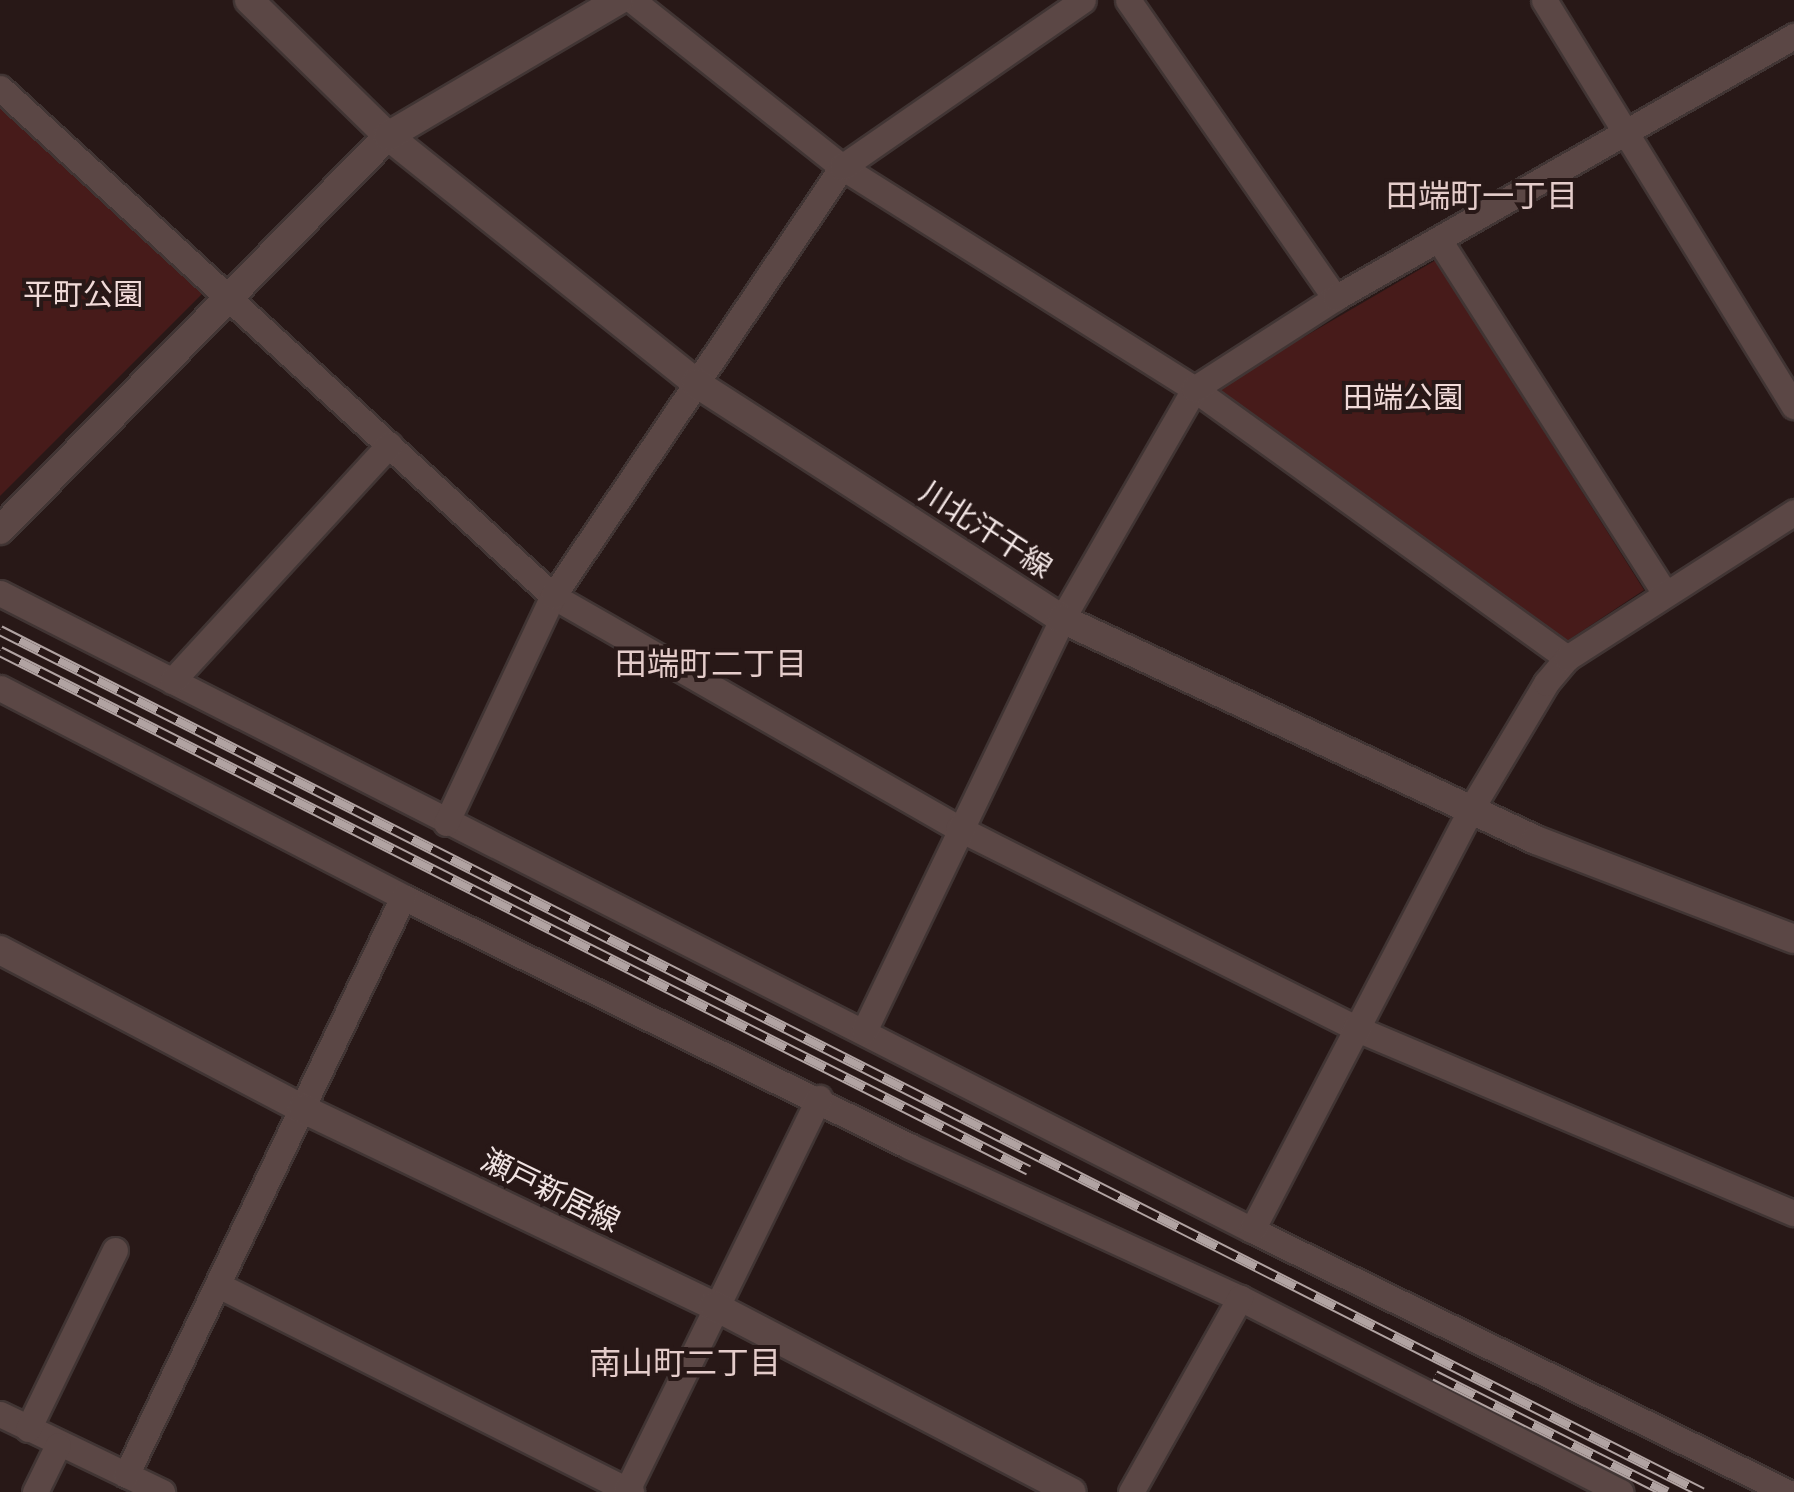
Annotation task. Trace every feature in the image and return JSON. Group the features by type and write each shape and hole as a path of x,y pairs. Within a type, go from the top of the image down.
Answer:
{"street":[{"name":"川北汗干線","path":"249,0 388,136 696,383 1062,619 1471,810 1794,939"},
{"path":"0,530 230,302 388,136 619,0"},
{"path":"632,0 842,167 1194,389 1568,658"},
{"path":"446,823 553,596 842,167 1082,0"},
{"path":"1128,0 1336,298"},
{"path":"1544,0 1794,406"},
{"path":"864,1031 958,828 1062,619 1194,389 1336,298 1630,134 1794,36"},
{"path":"0,88 553,596 958,828 1355,1028 1794,1214"},
{"path":"1438,240 1665,593"},
{"path":"172,681 389,445"},
{"path":"1252,1230 1471,810 1568,658 1794,512"},
{"path":"0,593 1252,1230 1786,1492"},
{"path":"0,688 402,897 819,1098 908,1146 1240,1298 1620,1492"},
{"path":"126,1474 220,1286 402,897"},
{"name":"瀬戸新居線","path":"0,950 303,1109 714,1306 1072,1492"},
{"path":"220,1286 628,1491 714,1306 819,1098"},
{"path":"28,1429 115,1250"},
{"path":"1131,1492 1240,1298"},
{"path":"0,1414 162,1492"},
{"path":"35,1492 58,1445"}],"green space":[{"name":"平町公園","path":"0,108 203,293 0,496"},
{"name":"田端公園","path":"1436,260 1644,590 1567,641 1213,390"}],"railway":[{"path":"0,630 1702,1492"},
{"path":"0,651 1029,1170"},
{"path":"1435,1375 1667,1492"}],"district":[{"name":"田端町一丁目","path":"1482,197"},
{"name":"田端町二丁目","path":"711,665"},
{"name":"南山町二丁目","path":"685,1364"}]}
